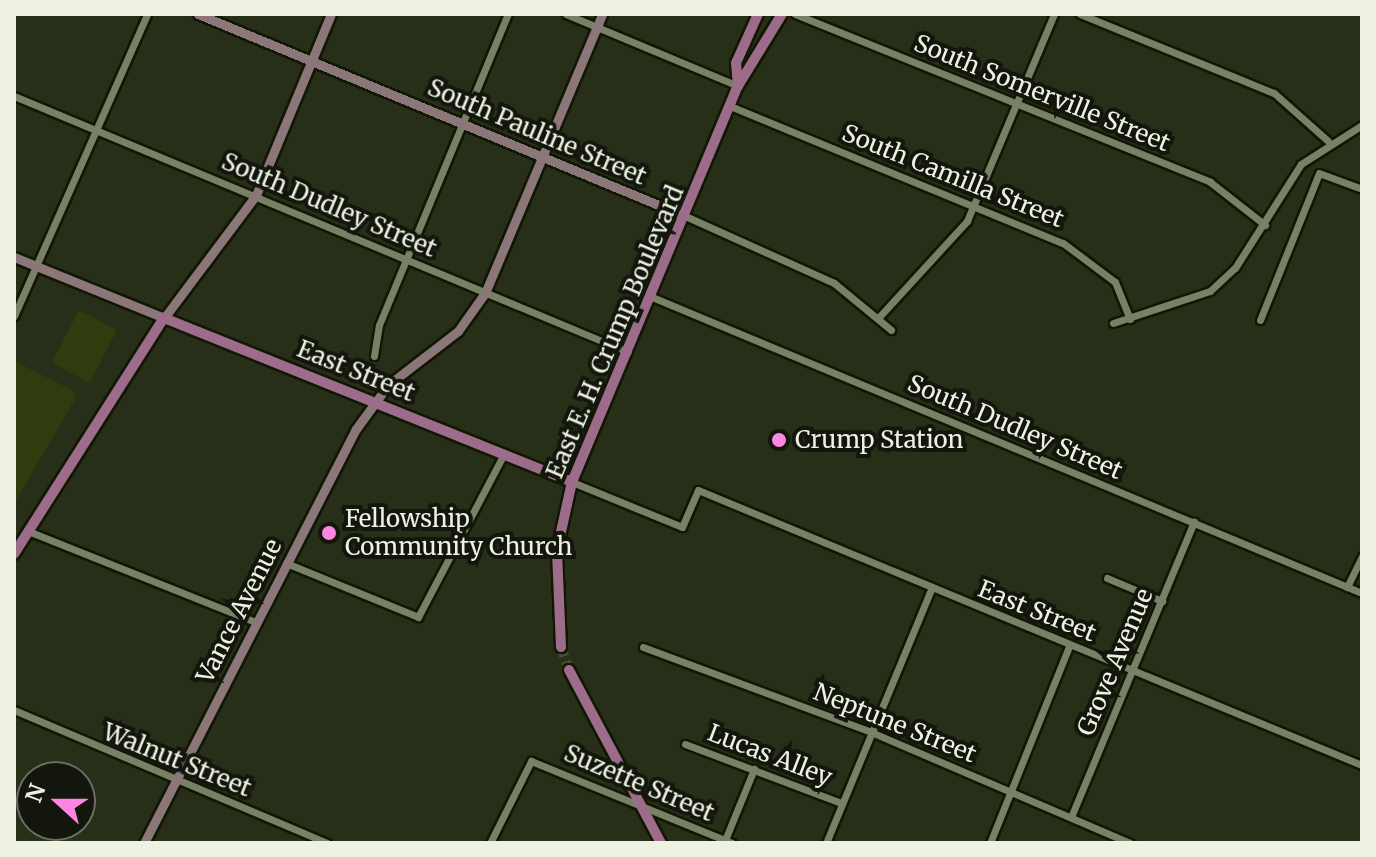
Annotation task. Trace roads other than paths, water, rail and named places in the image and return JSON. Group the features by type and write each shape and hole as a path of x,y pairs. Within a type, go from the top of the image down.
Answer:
{"main road":[{"name":"East E. H. Crump Boulevard","path":"738,86 736,63 758,14"},
{"name":"East E. H. Crump Boulevard","path":"561,647 557,550 572,482 738,86 782,14"},
{"name":"East Street","path":"164,318 376,400 572,482"},
{"path":"14,554 164,318"},
{"path":"569,670 637,803 661,843"}],"street":[{"path":"14,316 41,268 147,14"},
{"name":"South Pauline Street","path":"198,14 543,156 826,279 879,317 891,330"},
{"path":"164,318 256,195 331,14"},
{"path":"374,356 406,261 508,14"},
{"path":"566,14 738,86"},
{"path":"376,400 458,331 485,293 602,14"},
{"name":"South Somerville Street","path":"795,14 1210,182 1265,225"},
{"path":"879,317 952,242 974,206 1054,14"},
{"path":"1080,14 1274,93 1328,141"},
{"name":"South Dudley Street","path":"14,96 101,129 406,261 628,352"},
{"name":"South Camilla Street","path":"730,106 974,206 1088,257 1115,282 1130,319"},
{"path":"1113,323 1210,291 1265,225 1301,164 1328,141 1362,125"},
{"path":"1260,320 1319,173 1362,189"},
{"name":"East Street","path":"14,257 164,318"},
{"name":"South Dudley Street","path":"652,297 1362,593"},
{"name":"Vance Avenue","path":"144,843 286,563 376,400"},
{"path":"286,563 418,617 504,454"},
{"name":"East Street","path":"572,482 682,527 698,490 1362,765"},
{"name":"Grove Avenue","path":"1071,817 1194,522"},
{"path":"28,531 256,622"},
{"path":"1347,587 1362,556"},
{"path":"1107,578 1162,601"},
{"path":"826,843 931,589"},
{"path":"990,843 1069,646"},
{"name":"Neptune Street","path":"643,647 871,732 1125,842"},
{"name":"Walnut Street","path":"14,710 173,782 327,843"},
{"name":"Lucas Alley","path":"685,744 841,803"},
{"name":"Suzette Street","path":"490,843 531,761 729,842"},
{"path":"729,842 754,769"}],"tunnel":[{"path":"561,647 569,670"}],"place":[{"name":"Crump Station","path":"779,440"},
{"name":"Fellowship Community Church","path":"329,533"}]}
